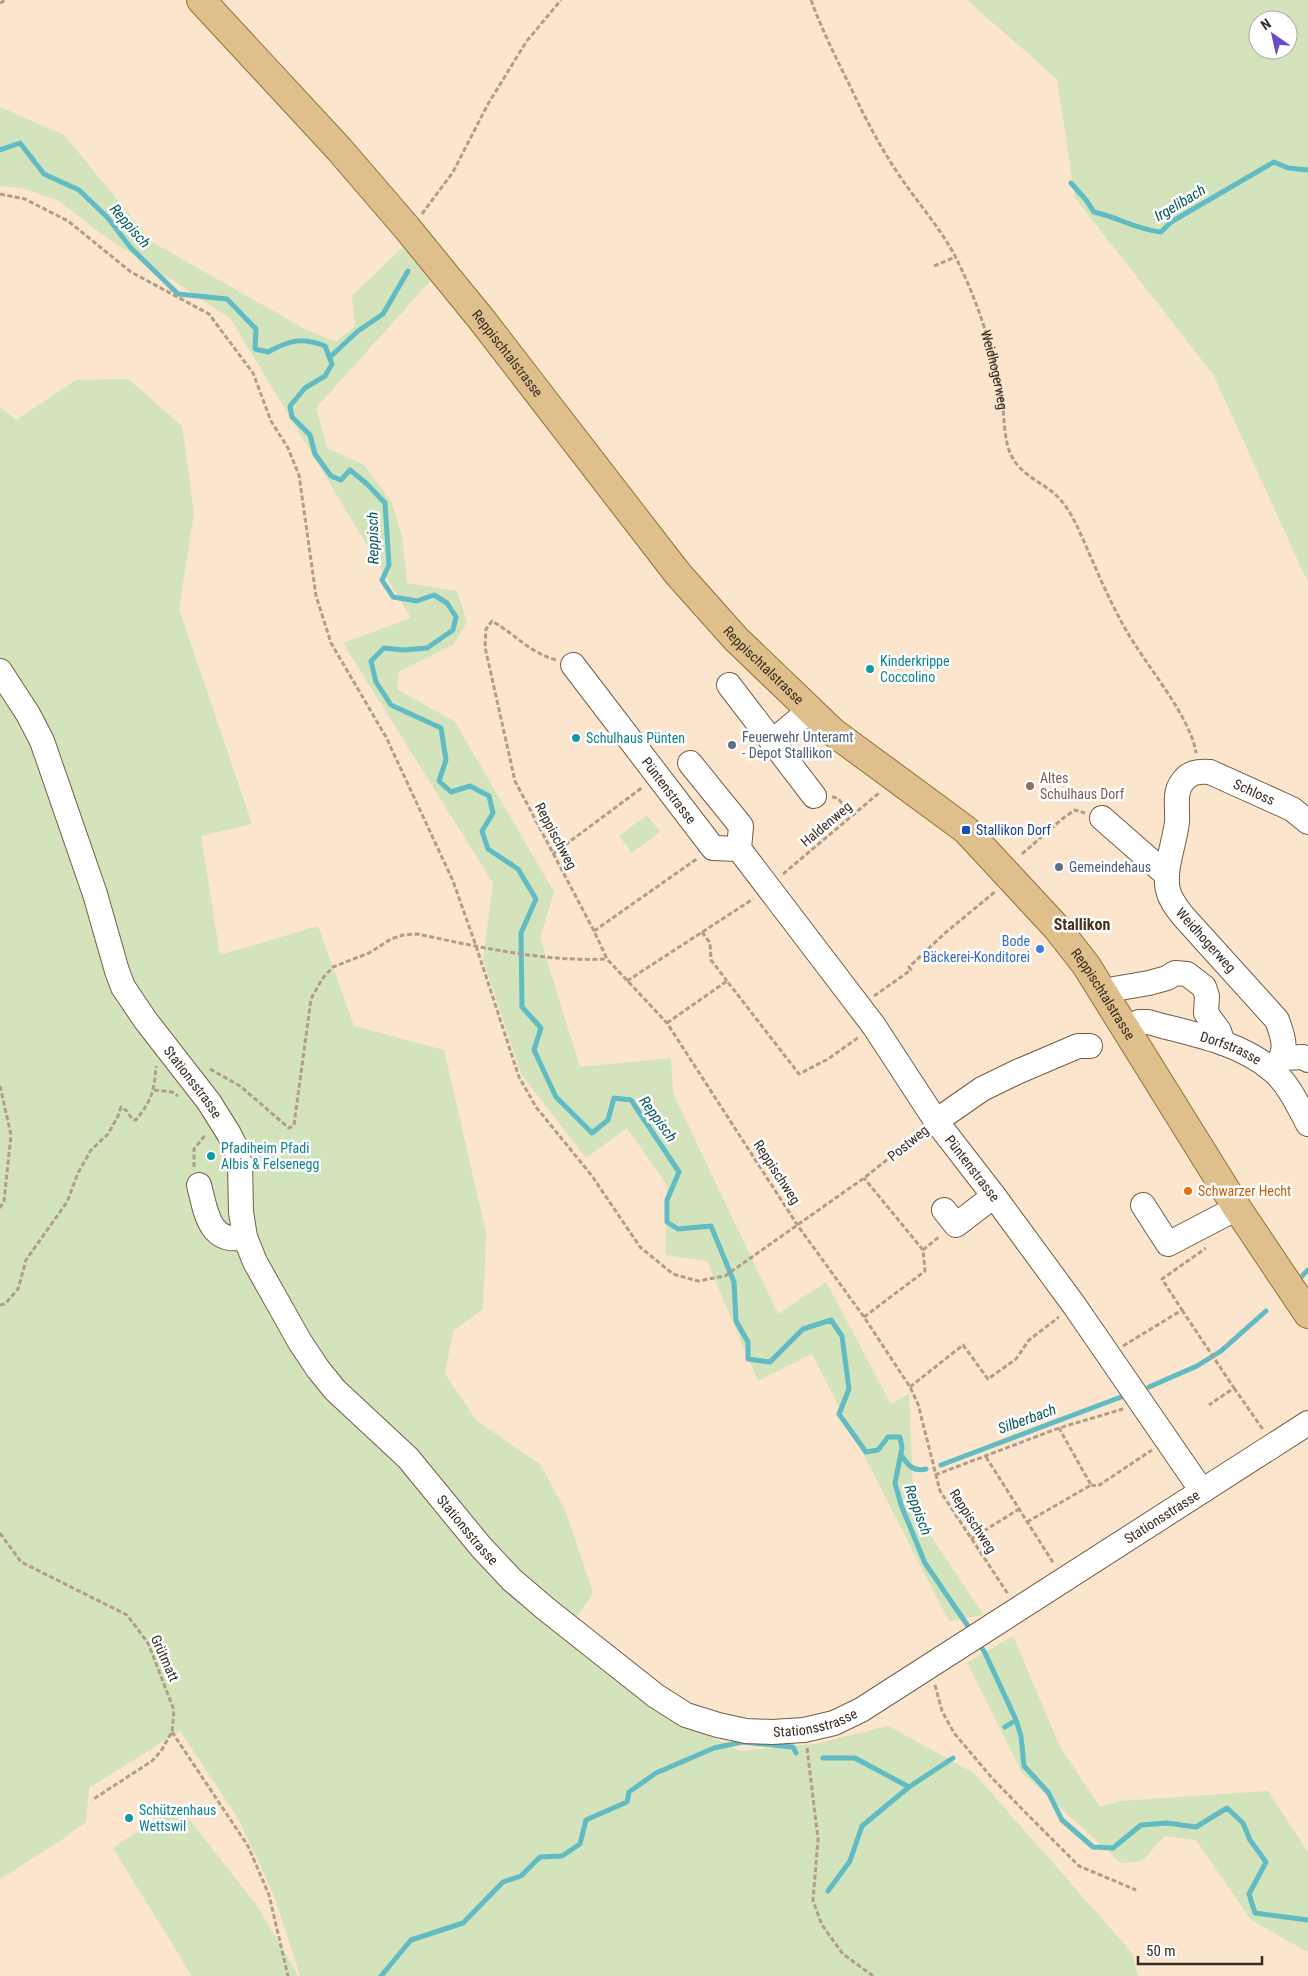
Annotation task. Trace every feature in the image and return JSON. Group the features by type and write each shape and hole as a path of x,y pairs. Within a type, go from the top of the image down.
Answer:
{"main road":[{"name":"Reppischtalstrasse","path":"201,0 339,149 407,228 482,320 678,574 736,639 839,736 1017,866 1057,928 1086,965 1237,1208 1308,1314"}],"street":[{"name":"Püntenstrasse","path":"573,665 713,848"},
{"name":"Stationsstrasse","path":"0,671 28,714 42,741 95,894 116,971 123,987 146,1021 209,1102 236,1148 240,1165 241,1212 245,1237 260,1270 300,1342 318,1369 352,1407 408,1458 481,1547 512,1580 656,1696 686,1714 718,1725 746,1731 772,1732 804,1730 834,1722 861,1710 1308,1423"},
{"path":"729,685 814,796"},
{"name":"Reppischtalstrasse","path":"772,742 810,710"},
{"path":"690,763 741,826 739,849 713,848"},
{"name":"Schloss","path":"1197,771 1210,772 1292,809 1308,822"},
{"name":"Weidhogerweg","path":"1197,771 1188,776 1180,785 1177,821 1167,875 1167,890 1183,916 1277,1020 1282,1033 1278,1064"},
{"path":"1094,816 1167,875"},
{"name":"Püntenstrasse","path":"739,849 874,1026 936,1121 1074,1305 1202,1491"},
{"path":"1105,996 1114,989 1149,983 1167,978 1175,973 1187,974 1204,987 1208,996 1206,1012 1219,1031 1222,1043"},
{"name":"Dorfstrasse","path":"1125,1028 1139,1022 1148,1022 1222,1043 1278,1064 1288,1088 1308,1124"},
{"name":"Postweg","path":"936,1121 982,1089 1078,1046 1090,1046"},
{"path":"1278,1064 1303,1058 1308,1060"},
{"path":"199,1185 209,1222 221,1236 234,1239 245,1237"},
{"path":"944,1210 956,1225 994,1196"},
{"path":"1143,1205 1168,1244 1237,1208"}],"path":[{"path":"0,3 6,0"},
{"path":"433,201 453,172 488,104 526,42 561,0"},
{"name":"Weidhogerweg","path":"811,0 820,27 876,140 909,190 942,233 955,257 978,311 991,353 1001,395 1010,453 1024,473 1058,497 1077,526 1126,630 1188,728 1196,750 1197,771"},
{"path":"0,194 25,199 68,221 130,272 209,314 253,373 270,421 288,448 299,475 316,596 331,643 386,737 453,881 476,946"},
{"path":"934,266 955,257"},
{"name":"Reppischweg","path":"573,665 545,657 530,650 506,629 492,621 486,628 485,647 515,782 607,959 667,1023 798,1226 864,1317 910,1387 918,1404 940,1491 1001,1584"},
{"path":"553,854 658,776"},
{"name":"Haldenweg","path":"627,981 768,886 897,778"},
{"path":"814,796 838,798 852,817"},
{"path":"859,1006 910,970 908,967 1017,866 1062,819 1075,810 1094,816"},
{"path":"594,931 713,848"},
{"path":"702,932 710,943 711,960 799,1074 828,1059 874,1026"},
{"path":"204,1064 216,1074 240,1086 289,1128 294,1124 311,999 322,979 333,968 403,935 417,934 501,952 582,960 607,959"},
{"name":"Postweg","path":"476,946 518,1077 536,1107 592,1176 640,1247 673,1274 698,1281 725,1276 864,1178 936,1121"},
{"path":"667,1023 727,981"},
{"path":"0,1305 5,1304 18,1289 26,1260 67,1202 78,1173 90,1150 108,1134 118,1116 120,1107 127,1110 132,1119 136,1120 148,1106 154,1090 156,1063"},
{"path":"0,1086 11,1135 4,1201 0,1208"},
{"path":"154,1090 172,1092"},
{"path":"199,1185 194,1167 194,1149 207,1135"},
{"path":"864,1178 923,1250 925,1271 864,1317"},
{"path":"923,1250 943,1234"},
{"path":"1208,1247 1162,1279 1217,1364 1274,1446"},
{"path":"910,1387 963,1346 988,1379 1016,1360 1029,1340 1074,1305"},
{"path":"1109,1355 1182,1310"},
{"path":"1209,1405 1234,1388"},
{"path":"935,1475 1059,1428 1143,1403"},
{"path":"1059,1428 1091,1485"},
{"path":"1027,1522 1091,1485 1098,1486 1168,1440"},
{"path":"986,1457 1064,1580"},
{"path":"971,1539 1019,1509"},
{"name":"Grütmatt","path":"0,1533 21,1562 127,1615 148,1642 174,1710 172,1732 162,1751 152,1761 92,1800"},
{"path":"937,1692 942,1711 954,1733 992,1778 1079,1866 1136,1890"},
{"path":"804,1730 818,1840 813,1901 822,1925 843,1954 873,1976"},
{"path":"172,1732 248,1846 269,1895 288,1976"}],"green space":[{"path":"967,0 1308,0 1308,579 1304,574 1213,374 1075,198 1057,79"},
{"path":"0,107 64,135 152,242 305,329 336,342 355,326 352,296 403,247 432,279 316,408 327,448 364,465 391,501 402,536 407,583 457,591 467,622 453,645 399,672 397,689 455,722 554,892 540,938 580,1067 671,1058 673,1093 778,1314 826,1282 891,1404 909,1394 914,1511 984,1615 949,1621 812,1354 758,1381 707,1261 665,1255 667,1185 627,1128 586,1158 521,1074 483,959 493,883 343,643 411,618 230,318 103,235 59,201 22,188 0,186"},
{"path":"128,379 182,426 194,513 179,609 252,824 201,836 220,955 318,926 354,1026 444,1050 486,1233 483,1309 453,1331 445,1374 477,1421 540,1464 565,1510 593,1593 563,1638 665,1713 740,1751 815,1744 888,1726 974,1773 1132,1953 1138,1976 300,1976 274,1895 239,1820 180,1731 89,1788 86,1822 0,1879 0,407 16,420 76,380"},
{"path":"647,815 660,832 632,853 619,836"},
{"path":"1013,1636 1060,1747 1100,1807 1120,1801 1268,1791 1308,1852 1308,1952 1251,1920 1196,1840 1165,1836 1142,1861 1121,1863 1022,1773 967,1663"},
{"path":"178,1805 258,1907 298,1976 192,1976 113,1848"}],"waterway":[{"name":"Reppisch","path":"0,150 20,143 44,174 79,190 108,218 131,248 178,294 227,299 256,329 255,349 268,352 289,342 296,341 309,341 325,346 332,364 325,376 305,388 290,406 292,417 310,435 315,454 331,476 341,480 350,470 385,503 389,565 382,580 393,597 417,601 434,595 447,603 456,617 453,630 427,648 403,650 384,648 371,661 376,682 391,705 441,728 446,760 439,781 451,792 470,786 489,796 493,813 482,831 488,849 518,869 536,899 521,933 522,1007 541,1028 534,1050 556,1097 592,1133 608,1120 614,1098 631,1100 679,1172 667,1200 667,1222 678,1229 711,1226 734,1282 736,1321 748,1342 748,1359 770,1362 803,1329 831,1320 842,1336 849,1389 839,1414 866,1452 878,1450 888,1437 900,1437 902,1448 895,1483 901,1505 925,1563 972,1632"},
{"name":"Irgelibach","path":"1071,183 1094,212 1144,229 1161,232 1171,222 1274,162 1288,168 1308,170"},
{"name":"Irgelibach","path":"330,357 358,331 383,314 408,271"},
{"name":"Silberbach","path":"1301,1277 1308,1270"},
{"name":"Silberbach","path":"1149,1387 1197,1366 1221,1351 1266,1311"},
{"name":"Silberbach","path":"941,1465 1121,1397"},
{"name":"Silberbach","path":"901,1455 914,1469 926,1469"},
{"name":"Reppisch","path":"978,1642 1016,1720 1021,1736 1024,1766 1048,1792 1062,1820 1093,1847 1113,1848 1141,1825 1167,1823 1196,1827 1227,1808 1243,1823 1250,1840 1266,1862 1249,1894 1255,1913 1308,1920"},
{"path":"1005,1727 1016,1720"},
{"path":"381,1976 411,1940 463,1923 503,1882 521,1876 540,1857 562,1856 580,1844 586,1820 627,1802 629,1792 656,1773 714,1748 742,1742 793,1747 796,1753"},
{"path":"823,1758 855,1758 909,1787 953,1758"},
{"path":"828,1891 850,1861 862,1826 909,1787"}],"place":[{"name":"Kinderkrippe Coccolino","path":"870,669"},
{"name":"Schulhaus Pünten","path":"576,738"},
{"name":"Feuerwehr Unteramt - Depot Stallikon","path":"732,745"},
{"name":"Altes Schulhaus Dorf","path":"1030,786"},
{"name":"Stallikon Dorf","path":"966,830"},
{"name":"Gemeindehaus","path":"1059,867"},
{"name":"Bode Bäckerei-Konditorei","path":"1040,949"},
{"name":"Pfadiheim Pfadi Albis & Felsenegg","path":"211,1156"},
{"name":"Schwarzer Hecht","path":"1188,1191"},
{"name":"Schützenhaus Wettswil","path":"129,1818"}],"district":[{"name":"Stallikon","path":"1082,924"}]}
